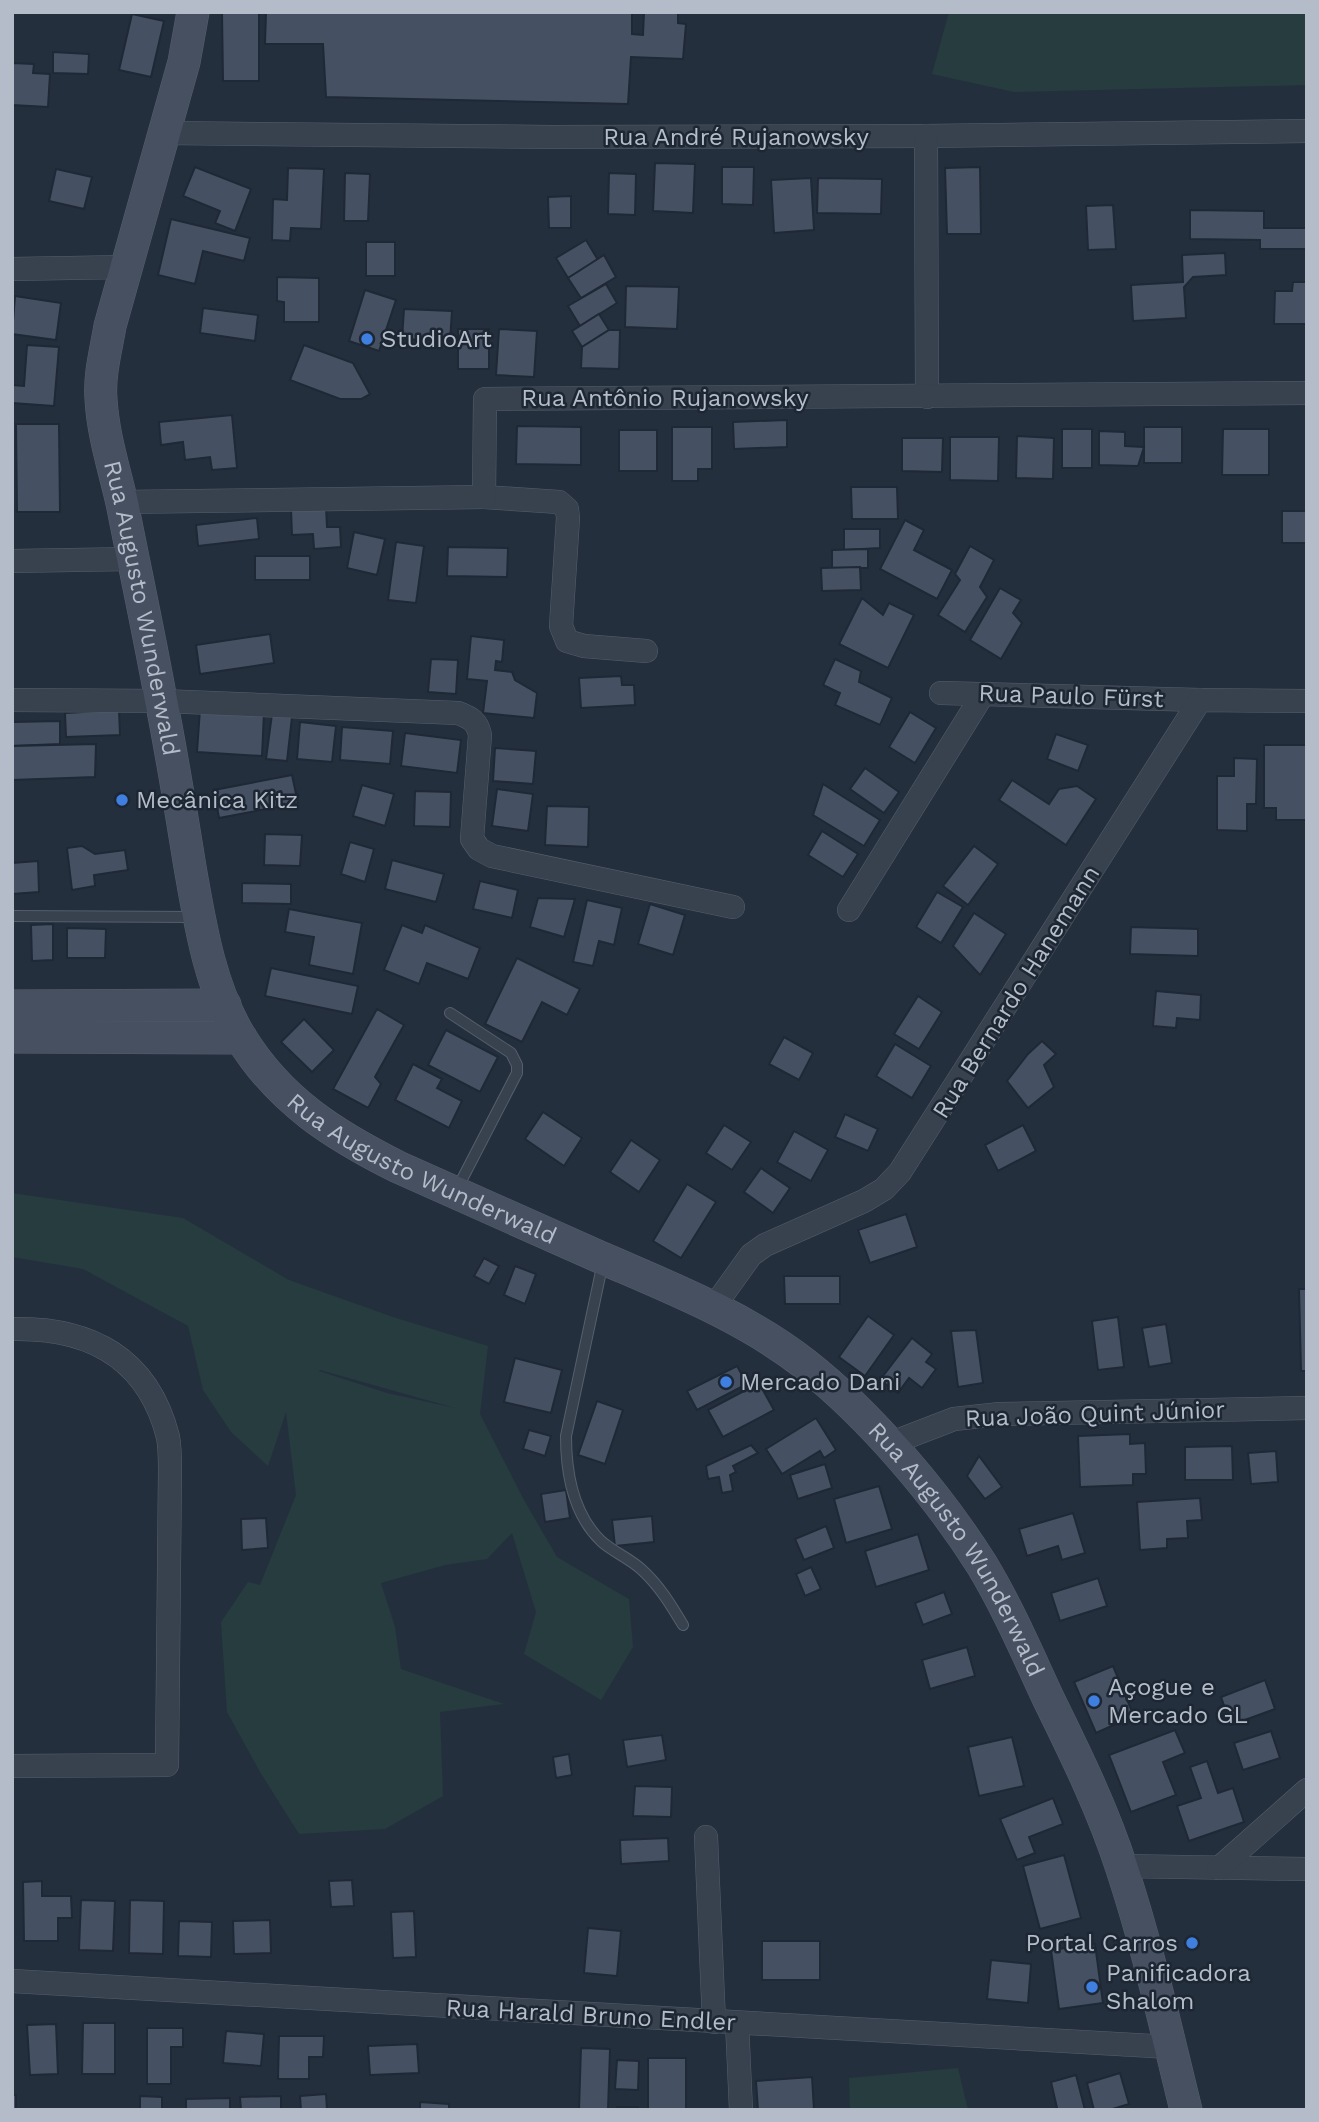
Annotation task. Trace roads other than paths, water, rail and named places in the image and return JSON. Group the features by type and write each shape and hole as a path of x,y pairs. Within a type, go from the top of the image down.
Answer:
{"main road":[{"name":"Rua Augusto Wunderwald","path":"193,12 184,62 110,326 100,397 162,701 199,917 225,1005 241,1038 258,1064 313,1118 359,1148 455,1194 712,1308 768,1339 805,1364 842,1396 889,1444 960,1532 989,1577 1084,1773 1122,1866 1145,1942 1186,2110"},
{"path":"12,1006 225,1005"},
{"path":"12,1037 241,1038"}],"street":[{"name":"Rua André Rujanowsky","path":"165,133 538,137 1307,131"},
{"path":"926,136 928,397"},
{"path":"12,269 126,267"},
{"name":"Rua Antônio Rujanowsky","path":"484,498 485,399 1307,393"},
{"path":"121,502 484,498 559,502 567,509 568,518 561,626 567,641 584,646 646,651"},
{"path":"12,561 132,559"},
{"name":"Rua Paulo Fürst","path":"941,693 1200,700"},
{"path":"849,910 983,694"},
{"path":"1200,700 1307,701"},
{"name":"Rua Bernardo Hanemann","path":"712,1308 751,1255 765,1245 864,1201 884,1189 900,1172 1200,700"},
{"path":"12,701 162,701 458,713 472,718 480,735 472,839 479,849 492,856 733,907"},
{"path":"12,1329 53,1331 80,1337 105,1348 134,1370 149,1392 168,1439 170,1470 167,1765 12,1766"},
{"name":"Rua João Quint Júnior","path":"889,1444 954,1419 1000,1414 1307,1408"},
{"path":"1219,1868 1307,1790"},
{"path":"706,1837 726,2022 741,2110"},
{"path":"1122,1866 1307,1869"},
{"name":"Rua Harald Bruno Endler","path":"12,1982 1170,2048"}],"lane":[{"path":"12,916 199,917"},
{"path":"450,1013 511,1053 517,1065 517,1073 455,1194"},
{"path":"604,1259 566,1436 569,1482 587,1525 603,1542 641,1569 659,1587 682,1625"}],"place":[{"name":"StudioArt","path":"367,339"},
{"name":"Mecânica Kitz","path":"122,800"},
{"name":"Mercado Dani","path":"726,1382"},
{"name":"Açogue e Mercado GL","path":"1094,1701"},
{"name":"Portal Carros","path":"1192,1943"},
{"name":"Panificadora Shalom","path":"1092,1987"}]}
